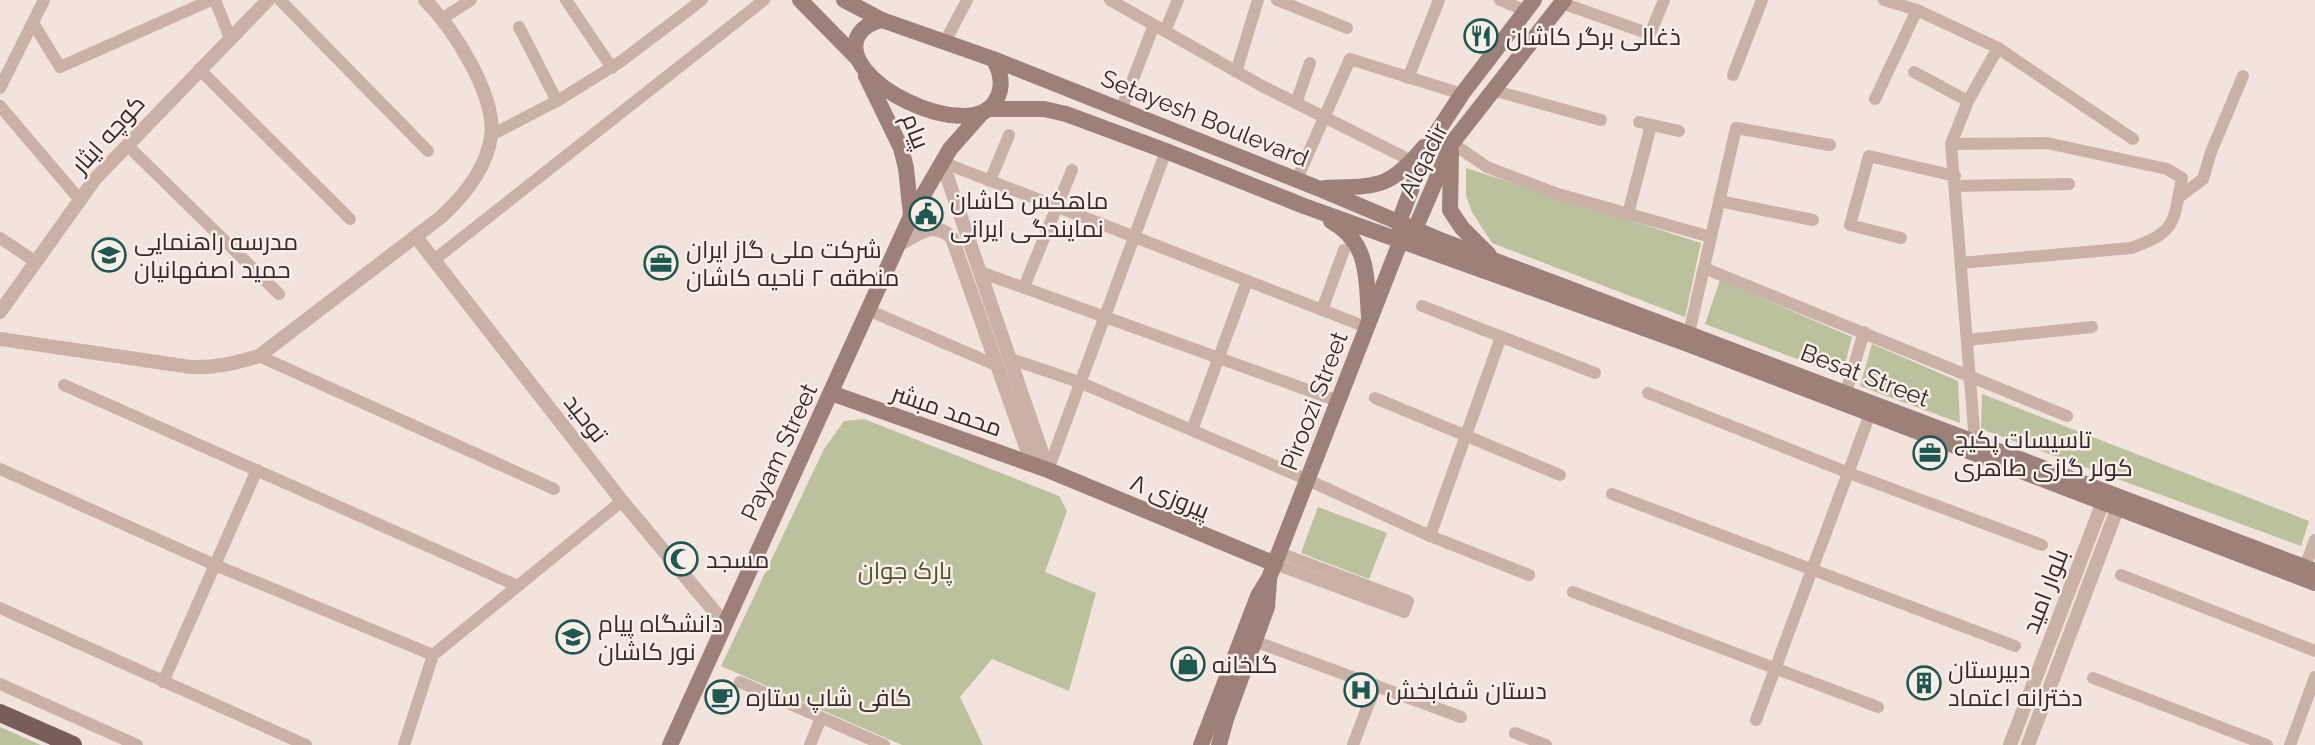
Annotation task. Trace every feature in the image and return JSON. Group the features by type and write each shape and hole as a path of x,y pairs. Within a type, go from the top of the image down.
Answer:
{"main road":[{"path":"800,0 859,63"},
{"name":"Setayesh Boulevard","path":"844,0 882,20 993,59 1399,222"},
{"name":"Alqadir","path":"1401,240 1415,229 1452,143 1563,1"},
{"path":"1320,189 1385,184 1412,161 1437,132 1462,94 1530,5"},
{"path":"859,63 855,46 859,34 869,24 882,20"},
{"path":"1505,36 1523,50"},
{"name":"Payam Street","path":"670,745 911,216 942,162 999,96 1000,73 993,59"},
{"name":"Setayesh Boulevard","path":"859,63 886,89 924,109 956,116 1044,109 1066,114 1166,150 1304,206 1401,240"},
{"name":"پیام","path":"859,63 901,148 911,216"},
{"path":"1401,240 1399,222 1437,132"},
{"path":"1452,143 1450,210 1475,243 1493,258"},
{"path":"1216,171 1224,151"},
{"path":"1304,206 1341,227 1353,237 1361,250 1368,323"},
{"name":"Besat Street","path":"1399,222 1975,442 2315,583"},
{"name":"Besat Street","path":"1401,240 1685,343 1870,414 2310,569"},
{"name":"Piroozi Street","path":"1201,745 1258,596 1275,565 1401,240"},
{"name":"محمد مبشر","path":"831,393 1048,470"},
{"name":"پیروزی ۸","path":"1048,470 1275,565"},
{"name":"Piroozi Street","path":"1219,745 1269,598 1275,565"},
{"path":"0,713 73,745"}],"street":[{"path":"2,77 44,0"},
{"path":"33,23 60,67 213,0 230,38"},
{"name":"کوچه ایثار","path":"0,312 95,179 268,0"},
{"path":"280,0 428,150"},
{"path":"0,339 191,368 210,368 258,356 441,218 467,192 481,166 491,135 490,115 468,58 443,18 425,0"},
{"path":"443,18 471,0"},
{"path":"566,0 612,68"},
{"path":"491,135 557,101 612,68 702,0"},
{"path":"434,260 764,0"},
{"path":"944,42 967,0"},
{"path":"1121,110 1159,28 1178,0"},
{"path":"1236,72 1258,0"},
{"path":"1277,0 1347,28"},
{"path":"1408,78 1439,0"},
{"path":"1500,0 1530,5"},
{"path":"1563,1 1650,34 1664,0"},
{"path":"1733,75 1762,0"},
{"path":"1884,0 1917,10 1998,48 2133,139"},
{"path":"1118,2 1236,72 1412,161"},
{"path":"1875,99 1917,10"},
{"path":"519,27 557,101"},
{"path":"1975,442 1951,144 1968,101 1998,48"},
{"path":"1297,179 1350,59 1462,94"},
{"path":"1296,103 1310,63"},
{"path":"199,69 350,219"},
{"path":"1914,72 1968,101"},
{"path":"2178,198 2203,179 2211,152 2244,76"},
{"path":"1492,90 1601,120"},
{"path":"0,106 80,200"},
{"path":"1628,214 1645,123 1678,131"},
{"path":"1689,333 1736,128 1830,145"},
{"path":"990,181 1009,135"},
{"path":"1951,144 2047,142 2168,169 2182,178 2173,223 2156,239 2131,248 1961,263"},
{"path":"1452,143 1487,167 1558,194 1711,237"},
{"path":"127,145 279,295"},
{"path":"1048,470 1166,150"},
{"path":"1902,238 1850,225 1869,156 1956,181 2069,184"},
{"path":"942,162 1322,310 1368,323"},
{"path":"942,162 980,272 998,366 1032,464"},
{"path":"1024,287 1072,170"},
{"path":"1719,201 1813,219"},
{"path":"898,245 931,228 948,233 952,238 991,325 1012,359 1048,470"},
{"name":"توحید","path":"416,236 622,501 725,624"},
{"path":"0,238 36,262"},
{"path":"1322,310 1344,250"},
{"path":"1704,268 2067,416"},
{"path":"980,272 1339,401"},
{"path":"1192,430 1247,281"},
{"path":"1422,306 1595,373"},
{"path":"868,310 998,366"},
{"path":"1967,340 2092,327"},
{"path":"1846,392 1864,332"},
{"path":"1430,536 1501,337"},
{"path":"258,356 554,489"},
{"path":"1012,359 1079,382 1308,480 1430,536 1528,575"},
{"path":"64,385 518,586"},
{"path":"1648,393 1849,473 2042,545"},
{"path":"1375,398 1560,475"},
{"path":"1756,720 1870,414"},
{"path":"0,469 215,565 433,655"},
{"path":"163,682 257,470"},
{"path":"1612,494 2015,646"},
{"path":"404,745 433,655 622,501"},
{"name":"بلوار امید","path":"2010,745 2112,501"},
{"name":"بلوار امید","path":"2028,745 2112,501"},
{"path":"2310,569 2315,540"},
{"path":"1275,565 1406,606"},
{"path":"2121,575 2315,651"},
{"path":"1573,592 1878,707"},
{"path":"0,608 306,745"},
{"path":"1254,641 1461,717"},
{"path":"2290,745 2315,677"},
{"path":"2094,678 2267,745"},
{"path":"740,682 884,745"},
{"path":"0,684 137,745"},
{"path":"1353,745 1377,685"},
{"path":"810,745 821,718"},
{"path":"1515,733 1546,745"}],"green space":[{"path":"1466,168 1701,243 1685,317 1492,243 1472,212 1466,196"},
{"path":"1720,280 1852,337 1842,376 1705,324"},
{"path":"1872,344 1958,381 1960,423 1860,386"},
{"path":"1982,394 2309,521 2301,546 1981,429"},
{"name":"پارک جوان","path":"864,419 1059,496 1067,511 1045,572 1096,593 1069,691 992,659 960,697 983,745 902,745 721,666 824,449 844,421"},
{"path":"1318,507 1387,533 1369,579 1301,553"},
{"path":"0,727 41,745 0,745"}],"place":[{"name":"ذغالی برگر کاشان","path":"1481,36"},
{"name":"ماهکس کاشان نمایندگی ایرانی","path":"926,214"},
{"name":"مدرسه راهنمایی حمید اصفهانیان","path":"109,255"},
{"name":"شرکت ملی گاز ایران منطقه ۲ ناحیه کاشان","path":"661,263"},
{"name":"تاسیسات پکیج کولر گازی طاهری","path":"1930,453"},
{"name":"مسجد","path":"681,559"},
{"name":"دانشگاه پیام نور کاشان","path":"573,637"},
{"name":"گلخانه","path":"1188,664"},
{"name":"دبیرستان دخترانه اعتماد","path":"1924,683"},
{"name":"دستان شفابخش","path":"1361,690"},
{"name":"کافی شاپ ستاره","path":"722,697"}]}
